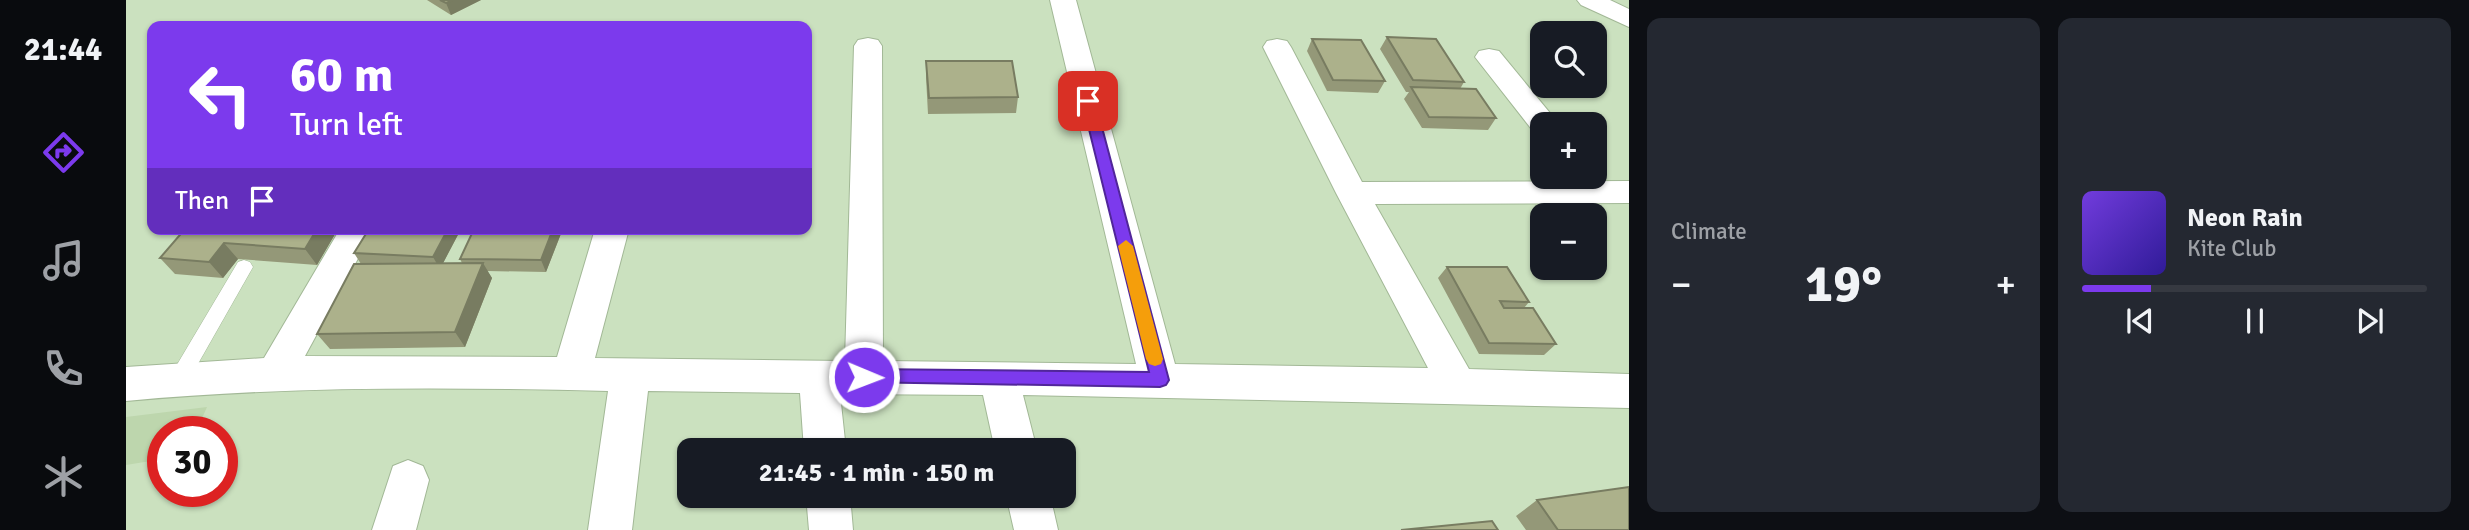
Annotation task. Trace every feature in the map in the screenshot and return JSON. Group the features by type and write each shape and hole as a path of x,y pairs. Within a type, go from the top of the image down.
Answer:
{"street":[{"path":"1063,0 1160,380"},
{"path":"1610,3 1629,19"},
{"path":"864,377 868,46"},
{"path":"1277,47 1352,193 1457,385"},
{"path":"1489,57 1534,112"},
{"path":"1352,193 1530,189"},
{"path":"276,373 354,235"},
{"path":"570,374 610,235"},
{"path":"126,384 276,373 570,374 1160,380 1629,391"},
{"path":"610,530 630,375"},
{"path":"819,377 824,438"},
{"path":"999,378 1014,438"},
{"path":"394,530 408,480"},
{"path":"829,508 831,530"},
{"path":"1031,508 1036,530"}],"lane":[{"path":"179,379 244,267"}],"shaded area":[{"path":"207,407 203,416 147,416 147,462 126,465 126,417"}],"building":[{"path":"1387,37 1436,39 1464,82 1413,80"},
{"path":"1312,39 1361,40 1385,81 1333,80"},
{"path":"926,61 1012,61 1018,97 929,98"},
{"path":"1411,87 1476,89 1496,118 1429,117"},
{"path":"180,235 313,235 305,249 224,243 209,262 160,258"},
{"path":"365,235 445,235 433,257 354,253"},
{"path":"471,235 551,235 541,260 460,259"},
{"path":"483,263 455,332 317,334 354,264"},
{"path":"1447,267 1507,267 1529,302 1500,301 1504,308 1533,308 1556,344 1489,343"},
{"path":"1629,487 1629,530 1558,530 1537,500"},
{"path":"1492,521 1498,530 1401,530"}],"slow traffic":[{"path":"1126,246 1155,359"}],"route":[{"path":"864,377 1160,380 1088,101"}]}
